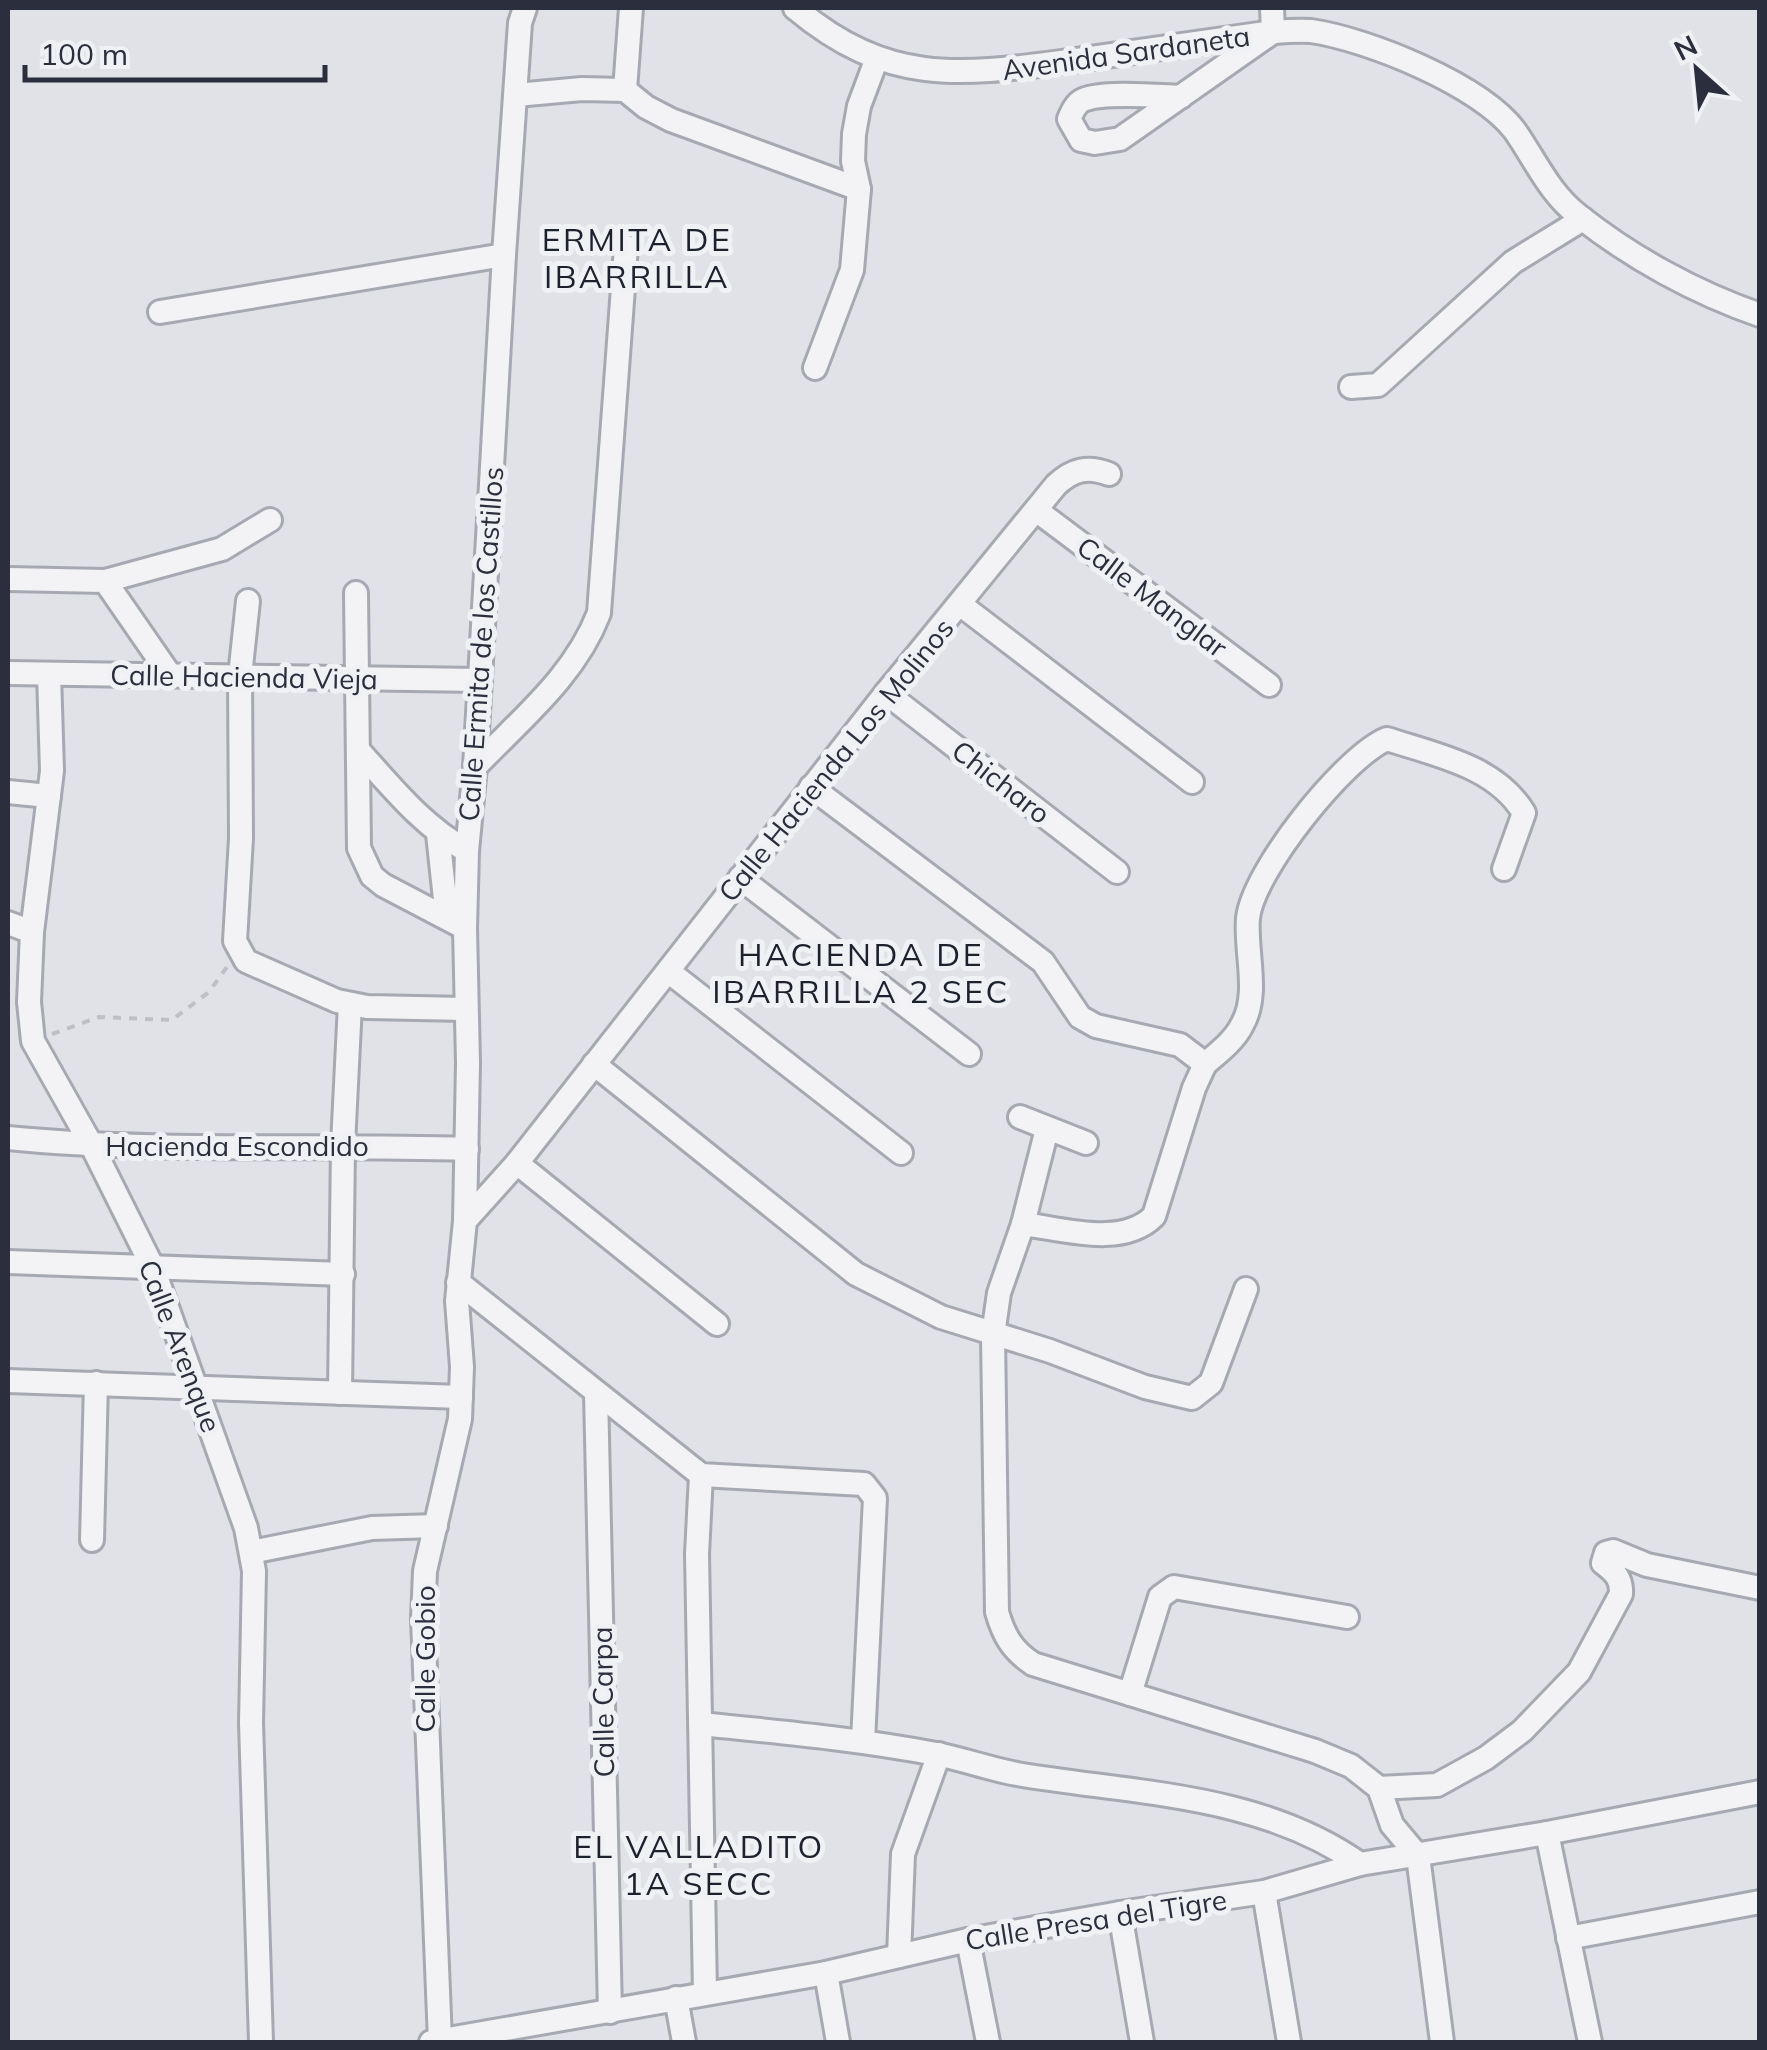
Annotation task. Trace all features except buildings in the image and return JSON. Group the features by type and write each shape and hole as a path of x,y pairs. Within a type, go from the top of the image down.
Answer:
{"street":[{"name":"Calle Ermita de los Castillos","path":"458,1282 467,1149 466,1009 456,923 475,767 504,255 520,23 525,8"},
{"path":"625,90 631,8"},
{"name":"Avenida Sardaneta","path":"795,8 848,47 877,58 950,74 997,71 1273,32 1309,31 1367,44 1443,78 1491,107 1514,130 1552,190 1583,219 1713,299 1760,314"},
{"path":"1181,96 1273,32 1272,8"},
{"path":"815,368 852,270 859,189 853,161 854,134 859,106 877,58"},
{"path":"516,96 582,89 625,90 646,107 672,120 859,189"},
{"path":"1351,387 1378,385 1513,262 1583,219"},
{"path":"475,767 572,666 589,640 599,612 626,247"},
{"path":"160,312 504,255"},
{"name":"Calle Hacienda Los Molinos","path":"465,1222 517,1163 811,787 1056,486 1065,476 1085,469 1109,474"},
{"name":"Calle Manglar","path":"1036,510 1269,685"},
{"path":"8,579 105,580 222,548 270,520"},
{"path":"105,580 170,675"},
{"path":"356,593 359,848 372,876 383,886 456,923"},
{"path":"248,601 240,676 241,838 235,941 239,952 257,966 350,1004 466,1009"},
{"path":"961,604 1192,782"},
{"name":"Calle Hacienda Vieja","path":"8,672 480,680"},
{"path":"23,1026 49,796 50,674"},
{"name":"Chicharo","path":"886,693 1117,872"},
{"path":"1023,1224 1114,1234 1132,1232 1154,1216 1205,1064 1244,1023 1251,986 1248,915 1257,894 1287,835 1368,746 1387,738 1473,767 1515,798 1524,814 1504,868"},
{"path":"360,752 438,834 467,851"},
{"path":"811,787 1043,962 1080,1017 1096,1026 1180,1045 1205,1064"},
{"path":"8,792 49,796"},
{"path":"438,834 456,923"},
{"path":"740,878 969,1054"},
{"path":"8,923 32,932"},
{"path":"668,971 901,1153"},
{"path":"340,1393 343,1145 350,1004"},
{"name":"Calle Arenque","path":"23,1026 92,1146 154,1268 252,1552 251,1723 261,2042"},
{"path":"594,1064 856,1274 941,1317 992,1335 1050,1351 1145,1387 1192,1398 1211,1383 1246,1289"},
{"path":"1020,1118 1086,1142"},
{"path":"1047,1129 1023,1224 999,1293 992,1335 998,1612 1004,1636 1015,1652 1033,1664 1315,1750 1351,1766 1380,1788 1392,1825 1418,1856 1442,2042"},
{"name":"Hacienda Escondido","path":"8,1138 92,1146 343,1145 467,1149"},
{"path":"517,1163 717,1324"},
{"path":"8,1262 343,1274"},
{"path":"458,1282 701,1475 864,1484 875,1498 863,1742"},
{"name":"Calle Gobio","path":"436,2042 423,1688 425,1571 457,1443 461,1397 458,1282"},
{"path":"8,1381 461,1397"},
{"path":"92,1540 96,1383"},
{"name":"Calle Carpa","path":"596,1393 610,2012"},
{"path":"701,1475 697,1554 706,1992"},
{"path":"252,1552 372,1528 436,1526"},
{"path":"1380,1788 1437,1785 1522,1731 1578,1672 1622,1594 1622,1584 1615,1572 1603,1563 1606,1553 1613,1551 1646,1565 1760,1588"},
{"path":"1130,1694 1160,1597 1174,1587 1347,1617"},
{"path":"701,1724 939,1754 1013,1773 1114,1786 1245,1811 1316,1836 1360,1864"},
{"path":"899,1956 904,1854 939,1754"},
{"name":"Calle Presa del Tigre","path":"436,2042 531,2035 610,2012 706,1992 826,1974 968,1940 1264,1892 1360,1864 1760,1792"},
{"path":"1547,1833 1590,2042"},
{"path":"1264,1892 1288,2042"},
{"path":"1568,1938 1760,1902"},
{"path":"1120,1913 1142,2042"},
{"path":"968,1940 988,2042"},
{"path":"826,1974 838,2042"},
{"path":"676,1998 684,2042"}],"path":[{"path":"23,1026 99,1016 172,1020 208,992 239,952"}],"district":[{"name":"ERMITA DE IBARRILLA","path":"637,258"},
{"name":"HACIENDA DE IBARRILLA 2 SEC","path":"861,974"},
{"name":"EL VALLADITO 1A SECC","path":"699,1866"}]}
